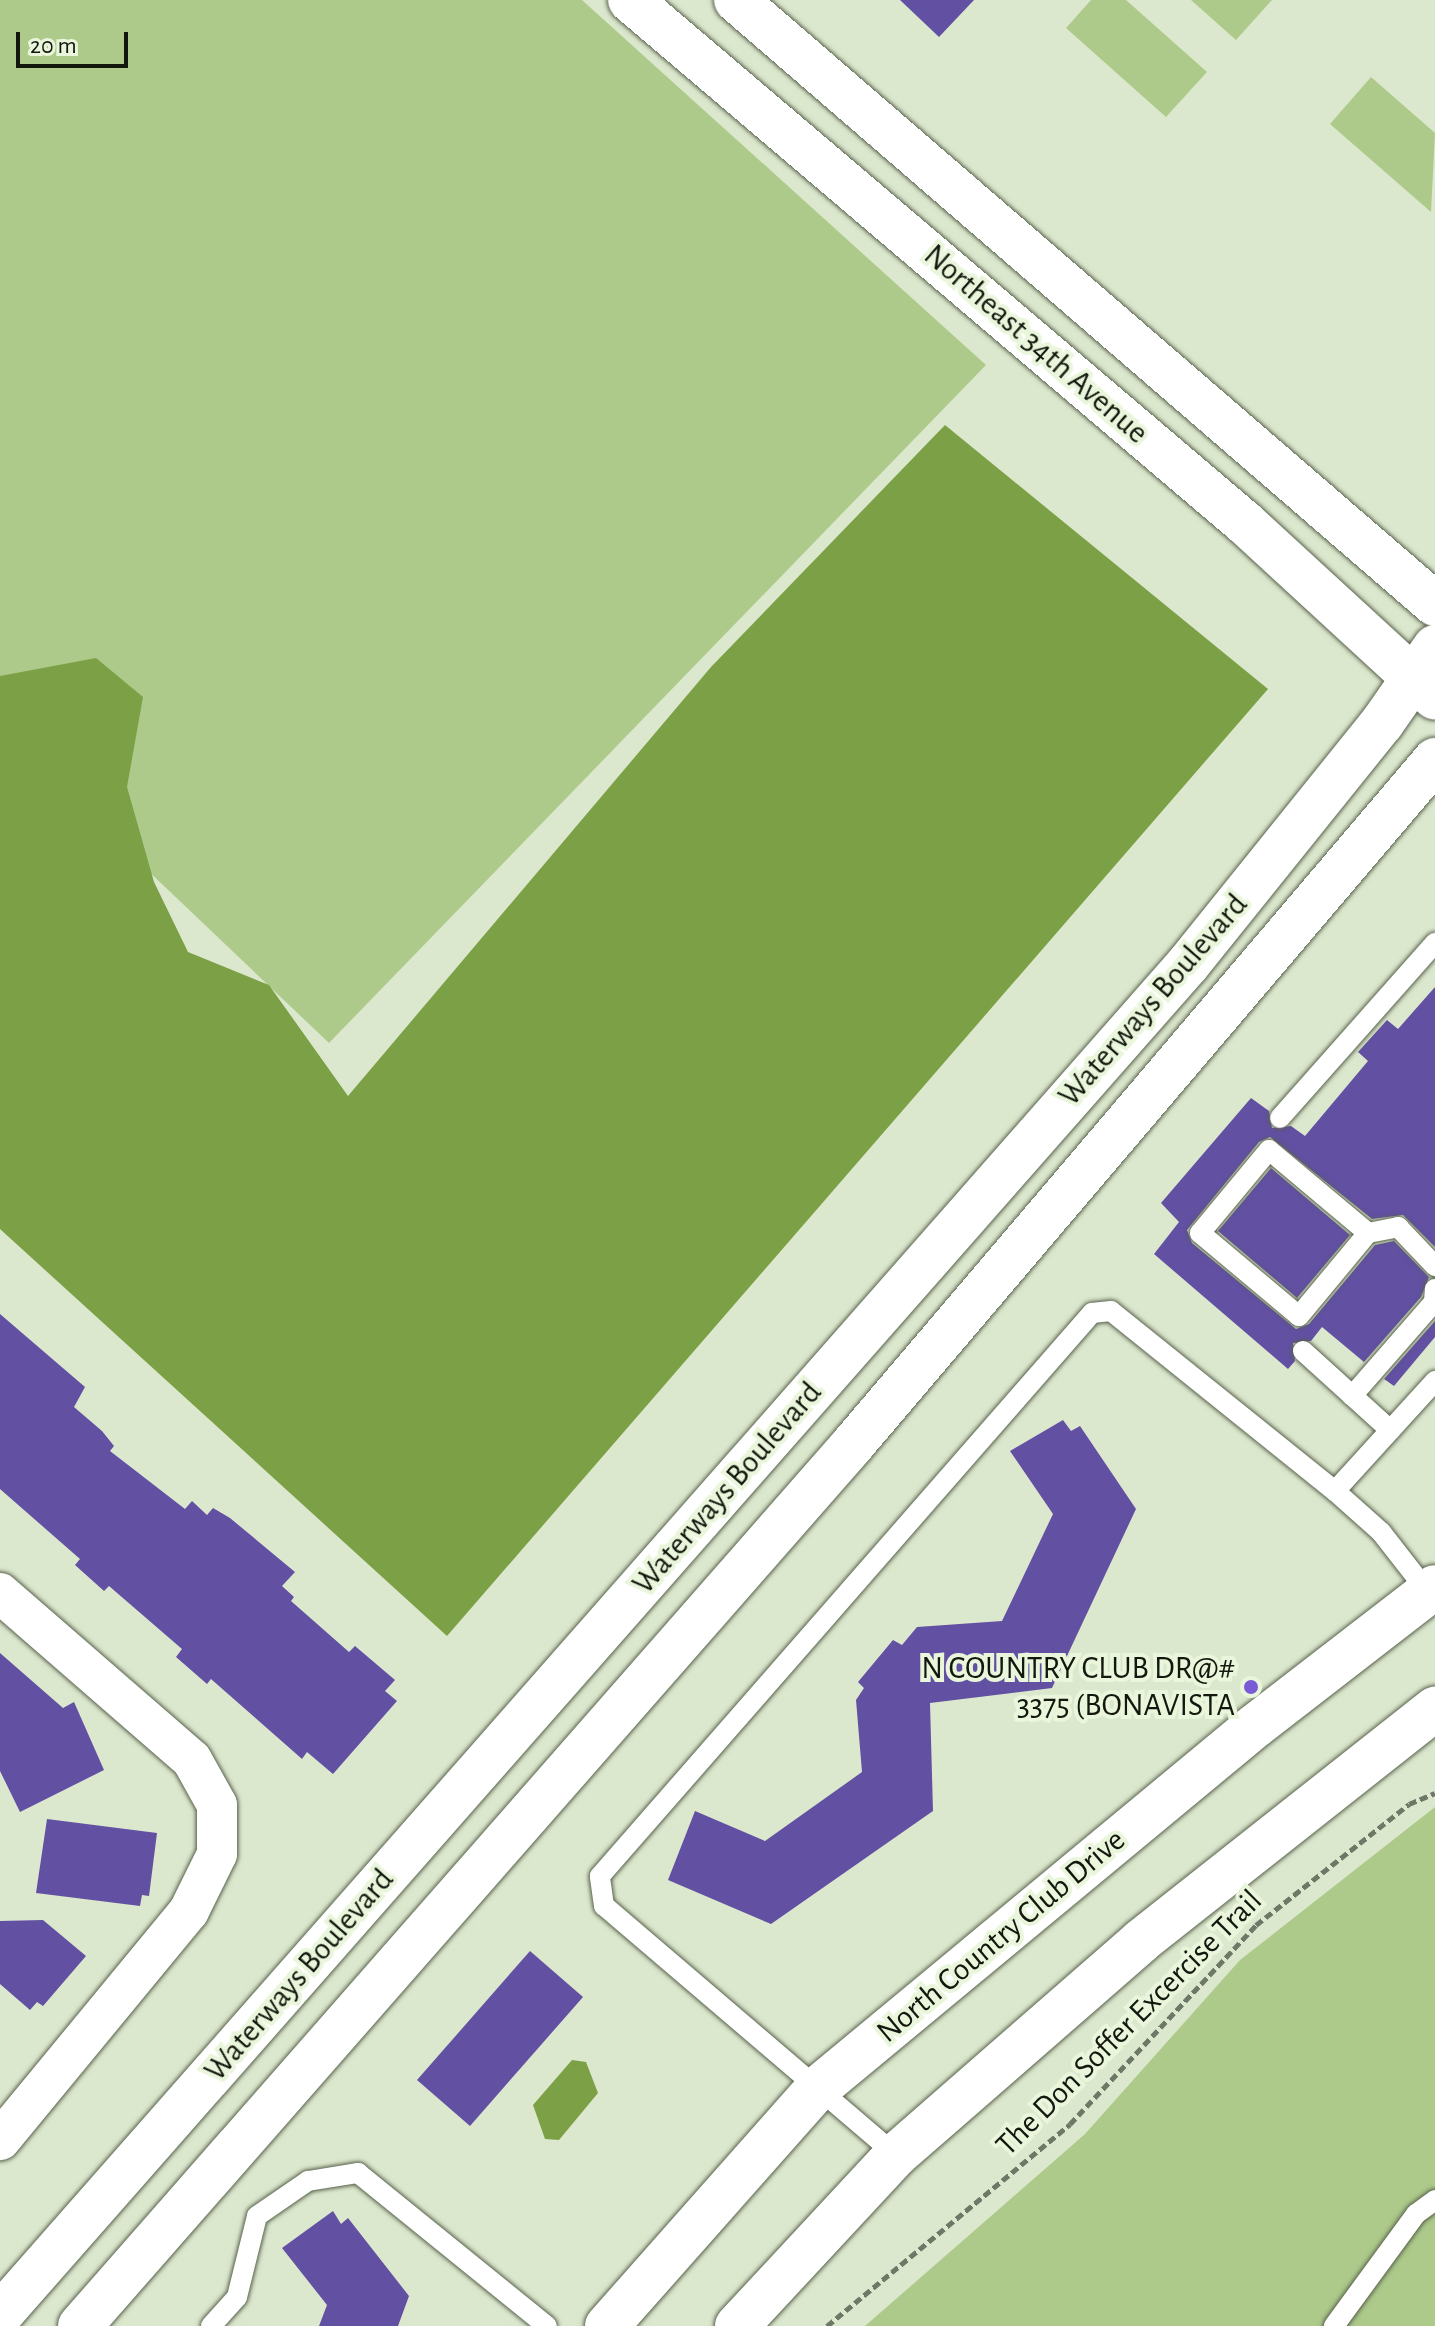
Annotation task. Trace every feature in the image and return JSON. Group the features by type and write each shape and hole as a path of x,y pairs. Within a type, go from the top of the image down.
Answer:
{"street":[{"name":"Northeast 34th Avenue","path":"630,0 1245,523 1428,674"},
{"name":"Northeast 34th Avenue","path":"736,0 1435,604"},
{"name":"Waterways Boulevard","path":"0,2315 1189,963 1428,674"},
{"name":"Waterways Boulevard","path":"80,2326 854,1443 1435,760"},
{"path":"0,1593 192,1760 217,1805 217,1854 189,1911 0,2140"},
{"name":"North Country Club Drive","path":"607,2326 817,2089 1255,1726 1433,1594"},
{"path":"737,2326 896,2155 1141,1941 1435,1709"}],"lane":[{"path":"1280,1118 1435,943"},
{"path":"1368,1233 1269,1150 1200,1233 1299,1316 1368,1233 1398,1227 1435,1266"},
{"path":"1352,1396 1434,1302 1435,1289"},
{"path":"896,2155 604,1906 600,1876 1092,1313 1111,1311 1335,1491 1381,1532 1433,1594"},
{"path":"1303,1351 1390,1430"},
{"path":"1335,1491 1435,1381"},
{"path":"211,2326 237,2297 257,2216 308,2181 358,2173 547,2326"},
{"path":"1334,2326 1416,2214 1435,2200"}],"path":[{"name":"The Don Soffer Excercise Trail","path":"827,2326 1070,2124 1256,1925 1409,1804 1435,1793"}],"shaded area":[{"path":"0,0 582,0 986,365 329,1043 0,730"},
{"path":"1091,0 1126,0 1207,72 1166,117 1066,28"},
{"path":"1191,0 1272,0 1236,40"},
{"path":"1371,77 1435,133 1431,212 1330,124"},
{"path":"945,425 1268,689 447,1636 0,1229 0,676 96,658 143,697 127,787 154,882 188,952 269,985 348,1096 711,667"},
{"path":"1435,1807 1435,2326 865,2326 1085,2134 1240,1960"},
{"path":"572,2060 586,2062 598,2093 559,2140 545,2139 533,2105"}],"building":[{"path":"900,0 974,0 939,37"},
{"path":"1435,987 1435,1247 1403,1215 1372,1219 1270,1137 1259,1142 1187,1230 1192,1243 1296,1329 1309,1324 1375,1245 1394,1241 1429,1277 1421,1297 1364,1362 1322,1327 1311,1341 1293,1343 1295,1361 1288,1369 1154,1254 1179,1222 1161,1203 1251,1098 1269,1111 1272,1128 1291,1126 1305,1136 1368,1061 1358,1052 1387,1020 1398,1029"},
{"path":"1271,1168 1350,1235 1297,1298 1218,1231"},
{"path":"0,1314 85,1387 74,1407 102,1431 114,1446 110,1451 185,1509 192,1501 207,1515 213,1508 230,1518 295,1572 282,1586 294,1597 291,1601 349,1652 355,1646 395,1680 385,1691 397,1701 333,1774 307,1752 302,1759 211,1679 207,1684 176,1657 182,1649 109,1586 104,1591 75,1565 80,1559 0,1489"},
{"path":"1435,1321 1435,1337 1394,1386 1384,1379"},
{"path":"1063,1420 1071,1431 1080,1426 1136,1509 1052,1688 930,1703 933,1811 771,1924 668,1880 695,1811 765,1841 862,1772 856,1700 864,1688 858,1682 893,1640 902,1645 917,1627 1002,1621 1053,1514 1010,1451"},
{"path":"0,1653 63,1708 74,1702 104,1770 20,1812 0,1771"},
{"path":"47,1819 157,1833 149,1896 142,1895 140,1906 36,1893"},
{"path":"43,1920 86,1956 43,2006 37,2002 30,2010 0,1984 0,1921"},
{"path":"530,1951 583,1997 470,2126 417,2080"},
{"path":"333,2211 341,2224 348,2218 409,2296 398,2326 319,2326 327,2305 282,2248"}],"place":[{"name":"N COUNTRY CLUB DR@# 3375 (BONAVISTA","path":"1251,1687"}]}
